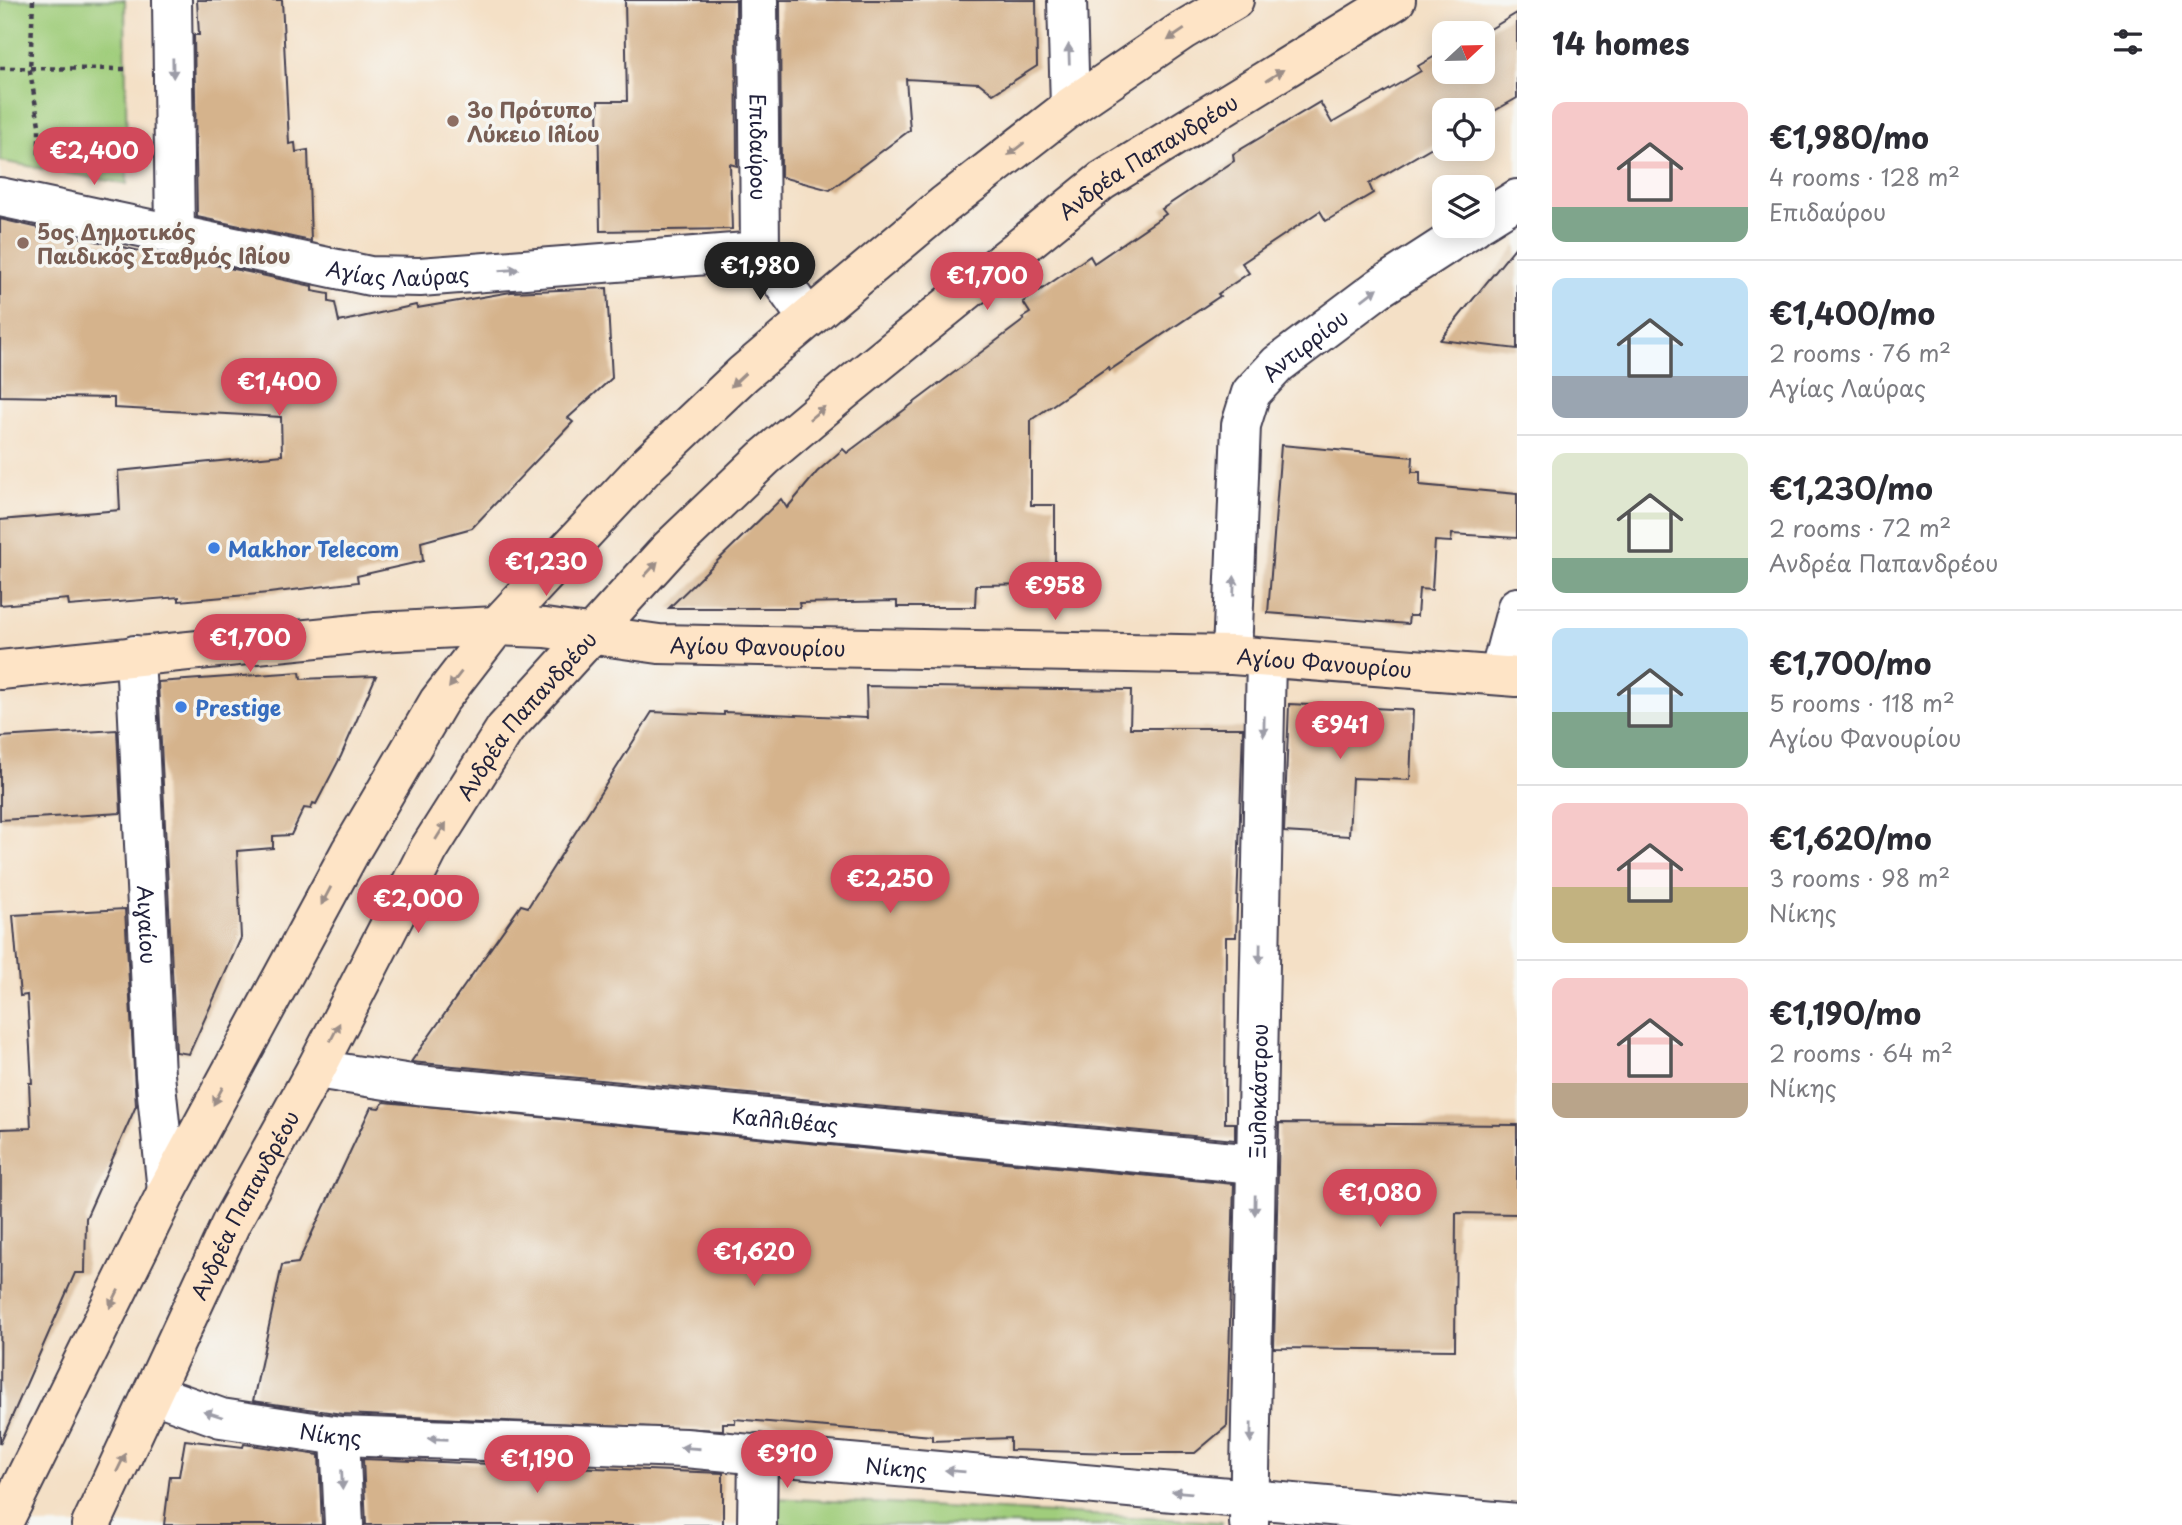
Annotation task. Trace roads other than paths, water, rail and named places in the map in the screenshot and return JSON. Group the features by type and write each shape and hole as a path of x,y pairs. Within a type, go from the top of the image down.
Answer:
{"main road":[{"path":"2,1525 167,1191 364,829 439,701 497,626 648,464 743,374 944,205 1070,107 1183,30 1234,0"},
{"name":"Ανδρέα Παπανδρέου","path":"91,1525 232,1221 316,1069 429,849 505,729 668,550 764,458 1102,181 1396,0"},
{"name":"Αγίου Φανουρίου","path":"0,670 401,630 497,626 545,628 659,644 1249,656 1508,676"}],"street":[{"path":"172,0 175,235"},
{"name":"Επιδαύρου","path":"758,0 760,251"},
{"path":"1067,0 1070,107"},
{"name":"Αγίας Λαύρας","path":"0,197 370,276 420,277 760,251"},
{"path":"1495,213 1517,199"},
{"name":"Αντιρρίου","path":"1249,656 1241,425 1251,393 1278,363 1379,288 1456,238"},
{"path":"760,251 808,319"},
{"path":"1508,676 1517,607"},
{"name":"Αιγαίου","path":"135,655 155,1074 167,1191"},
{"name":"Ξυλοκάστρου","path":"1249,656 1255,1164 1250,1512"},
{"name":"Καλλιθέας","path":"316,1069 418,1085 1255,1164"},
{"name":"Νίκης","path":"154,1394 221,1418 340,1436 685,1447 758,1453 1250,1512 1517,1523"},
{"path":"340,1436 344,1525"},
{"path":"757,1525 758,1453"}],"place":[{"name":"3ο Πρότυπο Λύκειο Ιλίου","path":"453,121"},
{"name":"5ος Δημοτικός Παιδικός Σταθμός Ιλίου","path":"23,243"},
{"name":"Makhor Telecom","path":"214,548"},
{"name":"Prestige","path":"181,707"}]}
